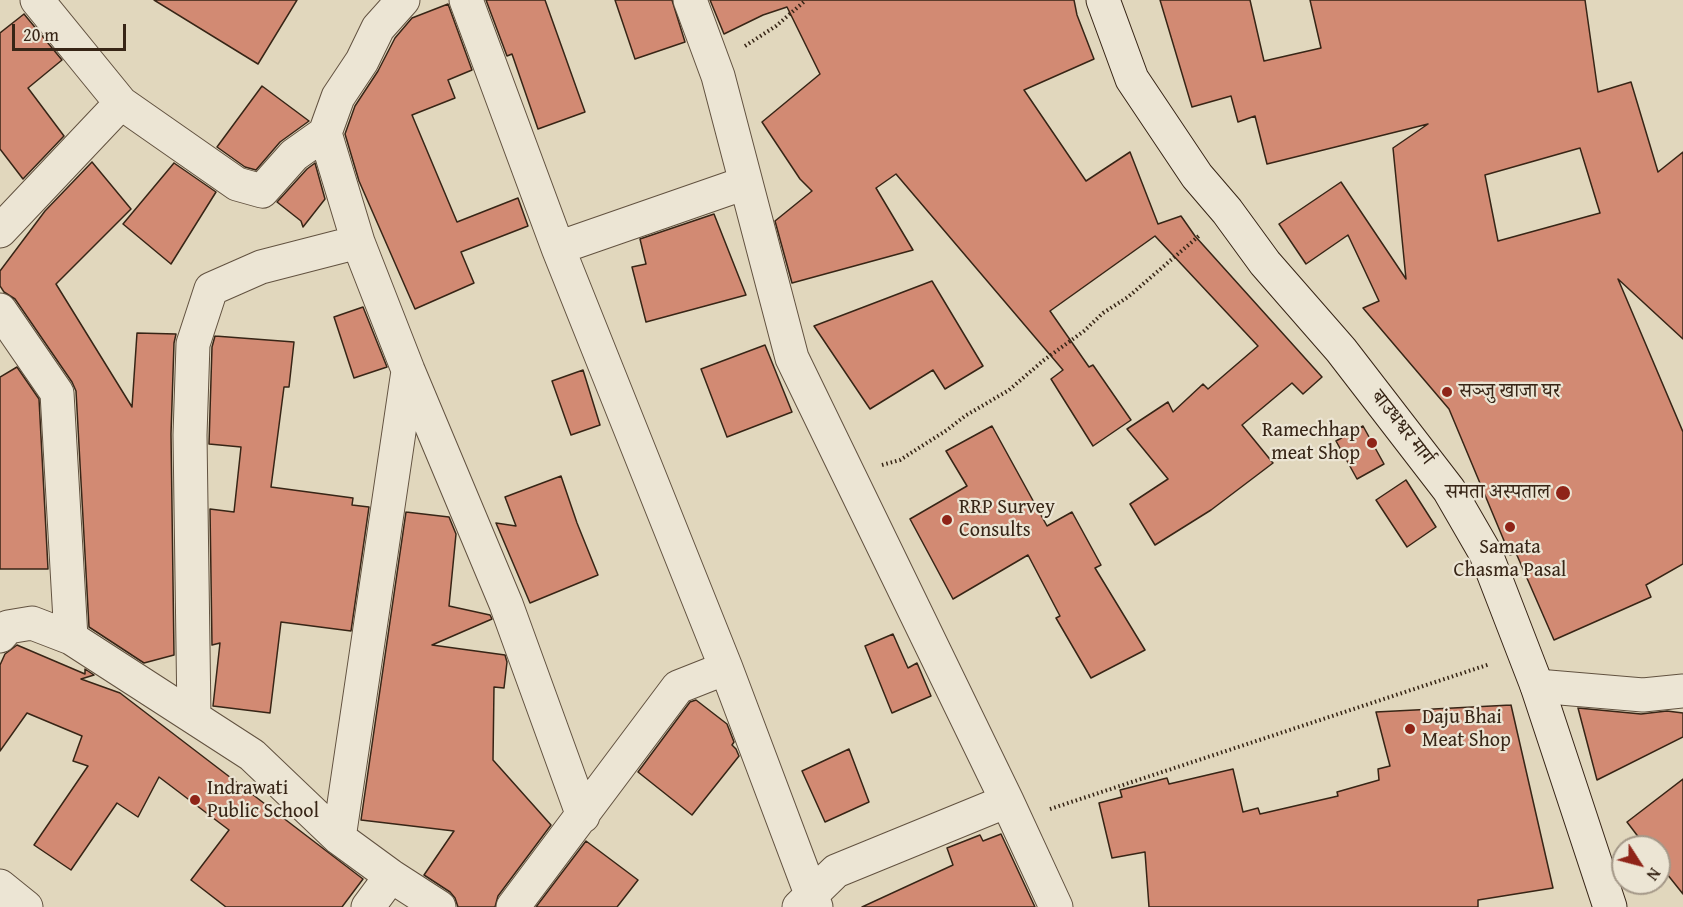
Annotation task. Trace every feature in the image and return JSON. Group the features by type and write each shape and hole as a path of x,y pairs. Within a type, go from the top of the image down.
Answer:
{"street":[{"path":"37,0 121,103 237,184 262,191 294,155 325,133 338,97 362,61 378,28 403,0"},
{"path":"466,0 558,248 726,668 809,903"},
{"path":"690,0 718,76 792,358 1056,907"},
{"name":"बाउधश्वर मार्ग","path":"1103,0 1132,80 1197,176 1227,210 1265,263 1341,350 1449,490 1486,554 1537,686 1610,907"},
{"path":"0,231 121,103"},
{"path":"325,133 358,242 408,370 506,604 583,816"},
{"path":"558,248 745,183"},
{"path":"194,717 190,435 193,344 211,290 261,267 358,242"},
{"path":"0,310 57,393 71,638"},
{"path":"339,838 408,370"},
{"path":"0,636 8,627 32,623 71,638 252,755 339,838 439,907"},
{"path":"513,907 678,687 726,668"},
{"path":"1537,686 1643,695 1683,691"},
{"path":"809,903 836,871 1011,811"},
{"path":"368,907 391,876"},
{"path":"0,886 26,907"}],"path":[{"path":"718,76 730,56 776,26 806,0"},
{"path":"855,490 867,474 884,464 900,460 965,416 1009,390 1044,360 1084,331 1103,313 1128,297 1227,210"},
{"path":"1011,811 1523,653"}],"building":[{"path":"154,0 297,0 258,64"},
{"path":"486,0 545,0 585,112 538,129 512,54 507,56"},
{"path":"615,0 672,0 685,42 635,59"},
{"path":"710,0 1074,0 1077,15 1094,59 1024,90 1086,181 1130,152 1158,224 1181,216 1195,236 1322,377 1303,394 1292,383 1242,425 1273,463 1211,510 1155,545 1130,504 1168,479 1127,429 1168,402 1173,412 1203,384 1208,389 1258,346 1155,236 1050,311 1089,367 1093,365 1131,420 1093,446 1051,379 1063,370 896,174 876,188 913,250 792,283 775,221 812,191 800,179 762,122 820,74 787,7 763,15 724,34"},
{"path":"1160,0 1250,0 1264,61 1321,48 1310,0 1585,0 1598,92 1631,82 1658,172 1683,152 1683,339 1618,279 1683,432 1683,564 1646,585 1651,597 1554,640 1516,553 1510,555 1449,409 1363,308 1379,301 1348,235 1306,264 1279,224 1341,182 1406,279 1393,148 1428,124 1267,164 1255,116 1238,122 1231,96 1192,107","holes":["1580,148 1600,213 1498,241 1485,175"]},
{"path":"448,4 472,70 448,80 455,98 412,115 457,222 518,198 528,226 461,252 474,283 415,309 359,181 345,134 355,106 378,71 395,38 412,18"},
{"path":"24,14 62,60 28,88 64,136 23,179 0,149 0,33"},
{"path":"262,86 309,121 280,142 256,170 245,167 217,147"},
{"path":"92,162 131,209 56,284 132,407 137,333 176,334 171,434 174,655 144,663 89,627 76,391 15,299 4,292 0,286 0,271 45,211"},
{"path":"174,163 216,192 171,264 123,224"},
{"path":"315,163 325,199 303,227 301,221 277,202"},
{"path":"714,214 746,295 646,322 632,267 646,264 640,239"},
{"path":"932,281 983,366 945,389 933,370 870,409 814,326"},
{"path":"363,307 387,367 354,378 334,317"},
{"path":"215,336 294,342 289,387 284,387 271,487 353,498 352,505 369,507 351,631 281,622 270,713 213,706 220,643 212,645 210,509 234,512 241,447 209,444 212,347"},
{"path":"765,345 792,412 727,437 701,369"},
{"path":"17,367 39,399 48,569 0,569 0,377"},
{"path":"583,370 600,425 571,435 552,381"},
{"path":"992,426 1047,526 1072,512 1101,565 1095,568 1145,650 1091,678 1056,618 1060,616 1028,555 953,599 910,519 967,486 946,451"},
{"path":"1363,426 1384,464 1357,479 1336,441"},
{"path":"561,476 598,575 530,603 496,523 516,526 505,497"},
{"path":"1406,480 1436,527 1407,547 1376,500"},
{"path":"406,512 449,517 456,534 449,606 490,615 492,619 432,645 505,655 507,662 504,688 494,687 493,760 551,825 498,896 495,907 458,907 450,892 424,875 454,831 361,820"},
{"path":"893,634 908,668 917,663 931,696 892,713 865,646"},
{"path":"17,645 85,674 85,669 94,675 81,679 120,693 363,879 342,907 226,907 191,880 229,830 159,777 138,817 117,803 71,870 34,845 88,766 73,761 82,736 27,713 0,751 0,665 5,654"},
{"path":"696,700 727,724 734,742 732,745 739,756 692,815 638,772 690,702"},
{"path":"1511,705 1553,888 1478,900 1478,907 1149,907 1145,852 1112,858 1099,803 1122,797 1120,790 1167,778 1169,784 1233,769 1243,812 1258,808 1260,814 1338,796 1337,792 1379,780 1378,769 1390,766 1376,712"},
{"path":"1578,708 1641,714 1667,711 1683,713 1683,737 1597,780"},
{"path":"849,749 869,802 825,822 802,771"},
{"path":"1683,779 1683,894 1671,879 1671,835 1637,835 1627,822"},
{"path":"1001,834 1035,907 862,907 953,865 947,848 980,835 983,841"},
{"path":"586,841 638,880 617,907 536,907"}],"place":[{"name":"सञ्जु खाजा घर","path":"1447,392"},
{"name":"Ramechhap meat Shop","path":"1372,443"},
{"name":"समता अस्पताल","path":"1563,493"},
{"name":"RRP Survey Consults","path":"947,520"},
{"name":"Samata Chasma Pasal","path":"1510,527"},
{"name":"Daju Bhai Meat Shop","path":"1410,729"},
{"name":"Indrawati Public School","path":"195,800"}]}
